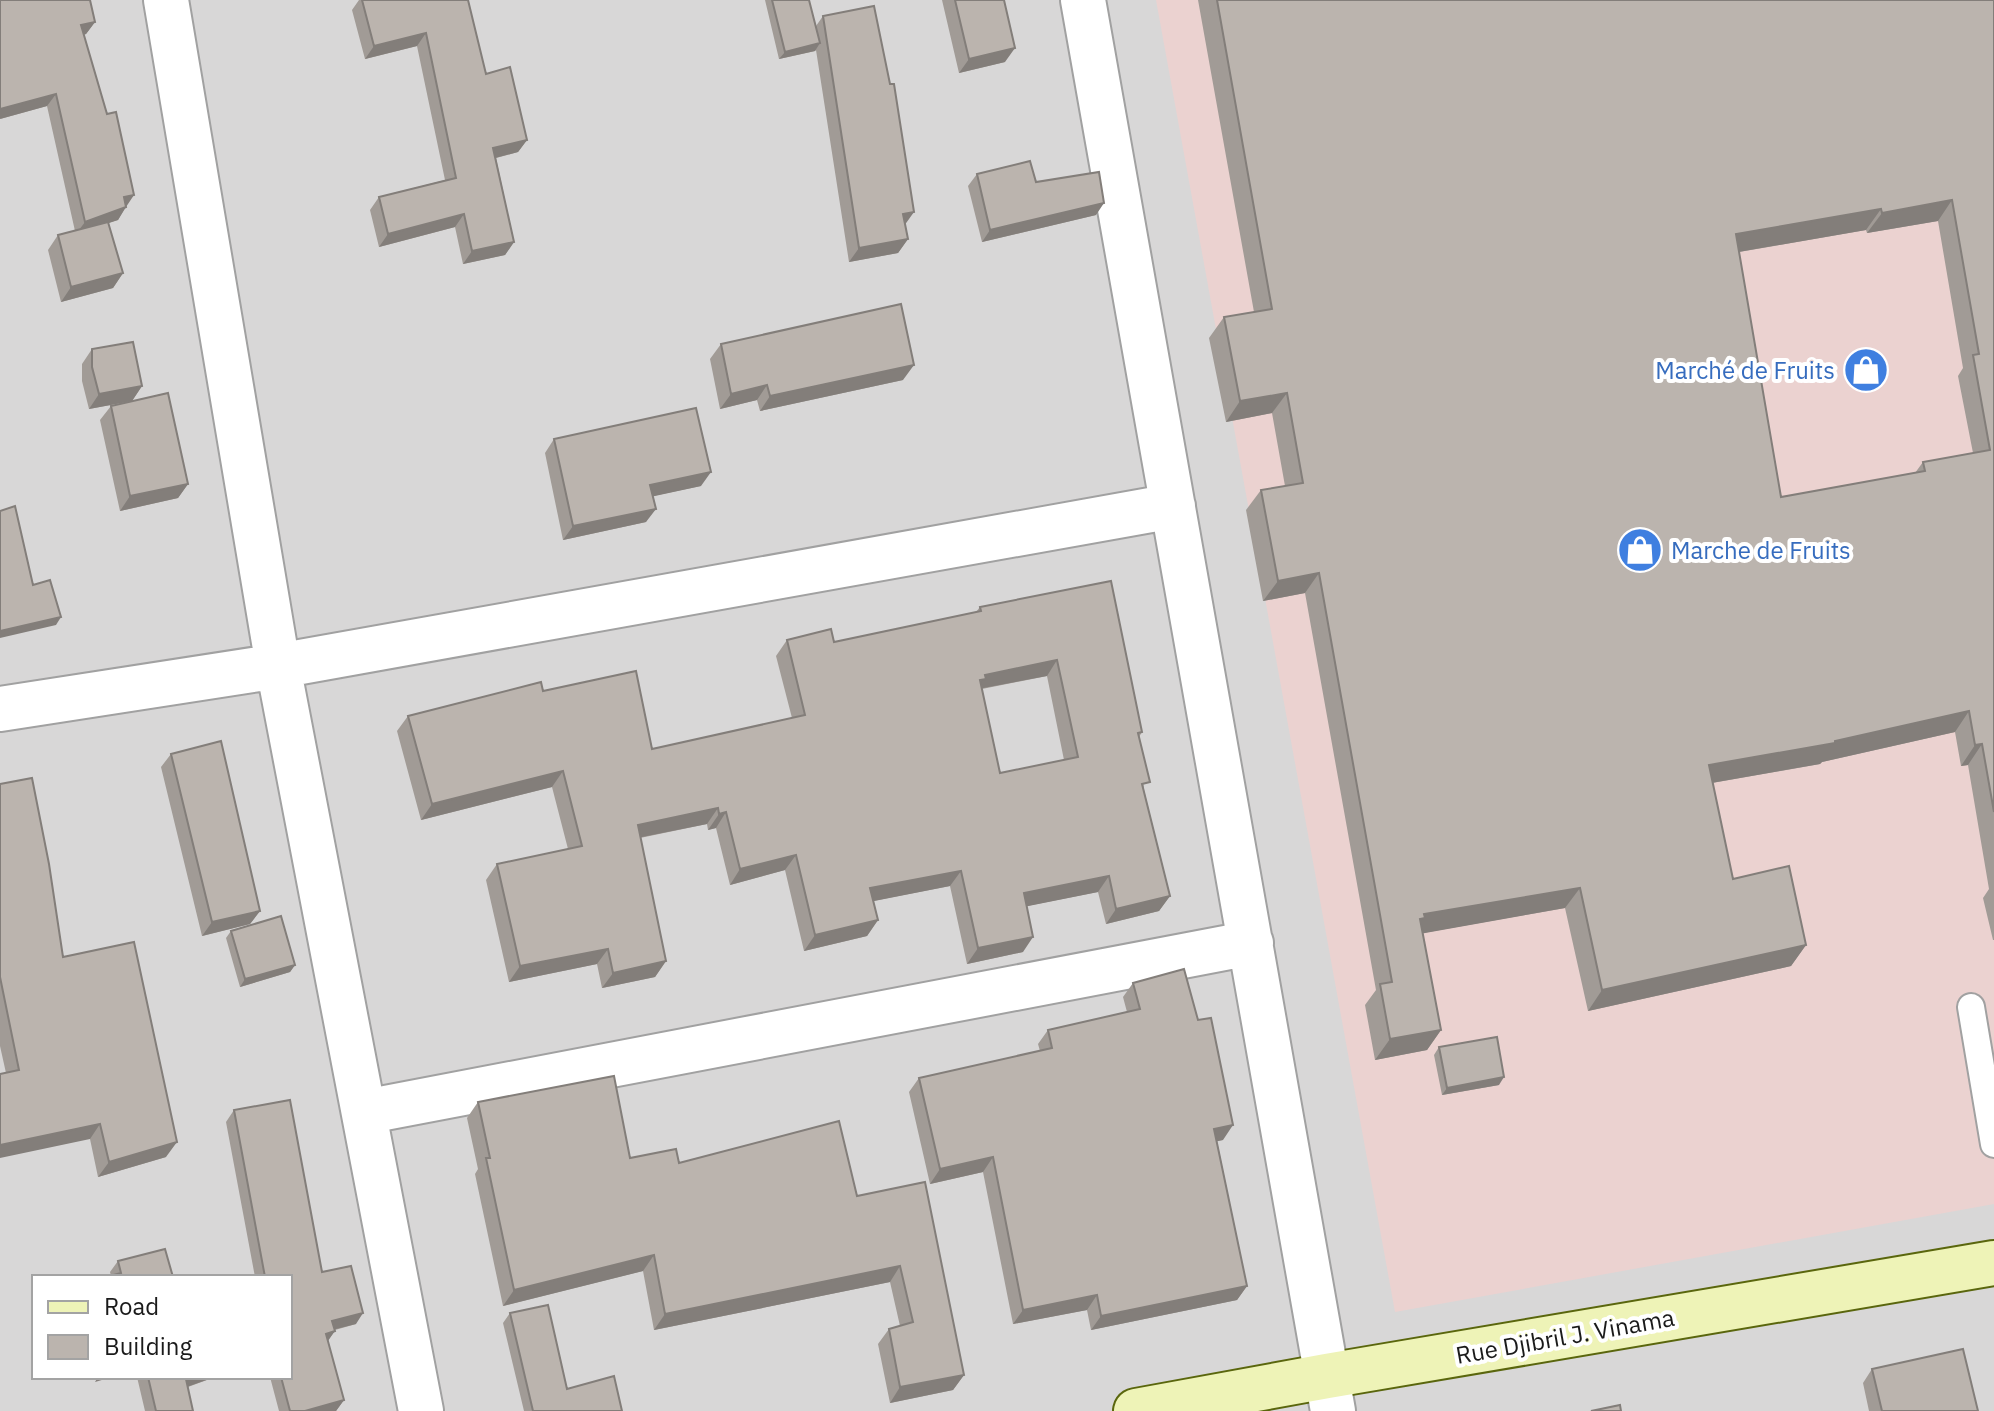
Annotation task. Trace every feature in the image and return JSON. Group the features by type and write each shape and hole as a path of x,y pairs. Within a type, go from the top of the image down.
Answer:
{"street":[{"path":"166,0 278,666 421,1411"},
{"path":"1083,0 1330,1394"},
{"path":"0,709 278,666 1173,506"},
{"path":"364,1112 1251,943"},
{"name":"Rue Djibril J. Vinama","path":"1136,1411 1330,1394 1994,1263"}],"lane":[{"path":"1971,1007 1994,1144"}],"shaded area":[{"path":"0,0 1994,0 1994,1411 0,1411"},
{"name":"Marche de Fruits","path":"1156,0 1994,0 1994,1204 1395,1312"}],"building":[{"path":"0,0 90,0 95,22 81,25 107,114 116,112 134,195 124,197 126,207 85,222 56,94 0,109"},
{"path":"362,0 468,0 486,74 510,67 527,140 493,148 514,242 472,251 464,214 388,234 379,197 456,178 426,33 374,46"},
{"path":"772,0 809,0 820,43 785,52"},
{"path":"955,0 1004,0 1015,48 969,59"},
{"name":"Marche de Fruits","path":"1217,0 1994,0 1994,812 1982,744 1975,745 1969,711 1835,743 1709,765 1733,879 1789,866 1806,945 1602,990 1580,888 1424,914 1425,918 1420,919 1441,1030 1390,1039 1380,984 1392,982 1319,573 1278,581 1261,490 1303,483 1287,393 1240,401 1224,317 1272,309","holes":["1952,200 1979,354 1973,355 1990,450 1923,462 1925,471 1781,497 1736,234"]},
{"path":"874,6 890,84 894,84 914,212 903,214 908,239 859,248 823,16"},
{"path":"1030,161 1036,182 1099,172 1104,203 990,230 977,174"},
{"path":"108,222 123,273 71,287 58,235"},
{"path":"901,304 914,365 770,396 767,385 731,394 721,344"},
{"path":"133,342 142,386 99,394 92,367 92,349"},
{"path":"168,393 188,484 130,496 111,406"},
{"path":"696,408 711,472 650,485 656,509 573,526 554,439"},
{"path":"15,506 33,585 50,580 61,617 0,631 0,511"},
{"path":"1111,581 1142,732 1138,733 1150,782 1142,784 1170,896 1116,909 1109,876 1024,893 1033,937 978,948 961,871 870,888 878,920 815,935 796,855 740,869 726,812 719,814 718,808 638,825 666,961 613,973 608,949 520,966 497,864 582,846 563,771 432,804 408,716 541,682 543,691 636,671 652,749 805,715 787,640 831,629 834,642 981,611 980,607","holes":["1057,660 1078,757 1000,773 980,680 986,679 985,675"]},
{"path":"221,741 260,911 212,922 171,754"},
{"path":"32,778 63,957 134,942 177,1142 109,1162 100,1124 0,1145 0,1074 19,1070 0,977 0,784"},
{"path":"281,916 295,965 245,979 231,931"},
{"path":"1184,969 1198,1020 1211,1018 1233,1125 1214,1129 1247,1286 1101,1316 1097,1295 1023,1310 993,1157 940,1169 919,1078 1052,1048 1048,1030 1140,1009 1133,983"},
{"path":"1497,1037 1504,1077 1447,1088 1439,1047"},
{"path":"614,1076 630,1158 676,1149 679,1163 839,1121 857,1196 925,1182 964,1375 900,1387 889,1329 913,1322 900,1266 665,1314 654,1255 514,1290 486,1158 490,1158 478,1102"},
{"path":"290,1100 322,1272 351,1266 363,1313 332,1321 335,1331 326,1334 344,1400 305,1411 290,1411 282,1379 292,1379 292,1275 265,1275 234,1110"},
{"path":"165,1249 172,1275 114,1275 121,1273 118,1261"},
{"path":"548,1305 567,1389 614,1376 622,1411 533,1411 510,1313"},
{"path":"1963,1349 1978,1411 1882,1411 1872,1369"},
{"path":"148,1379 186,1379 193,1411 156,1411"},
{"path":"1620,1405 1621,1411 1591,1411"}],"place":[{"name":"Marché de Fruits","path":"1866,370"},
{"name":"Marche de Fruits","path":"1640,550"}]}
